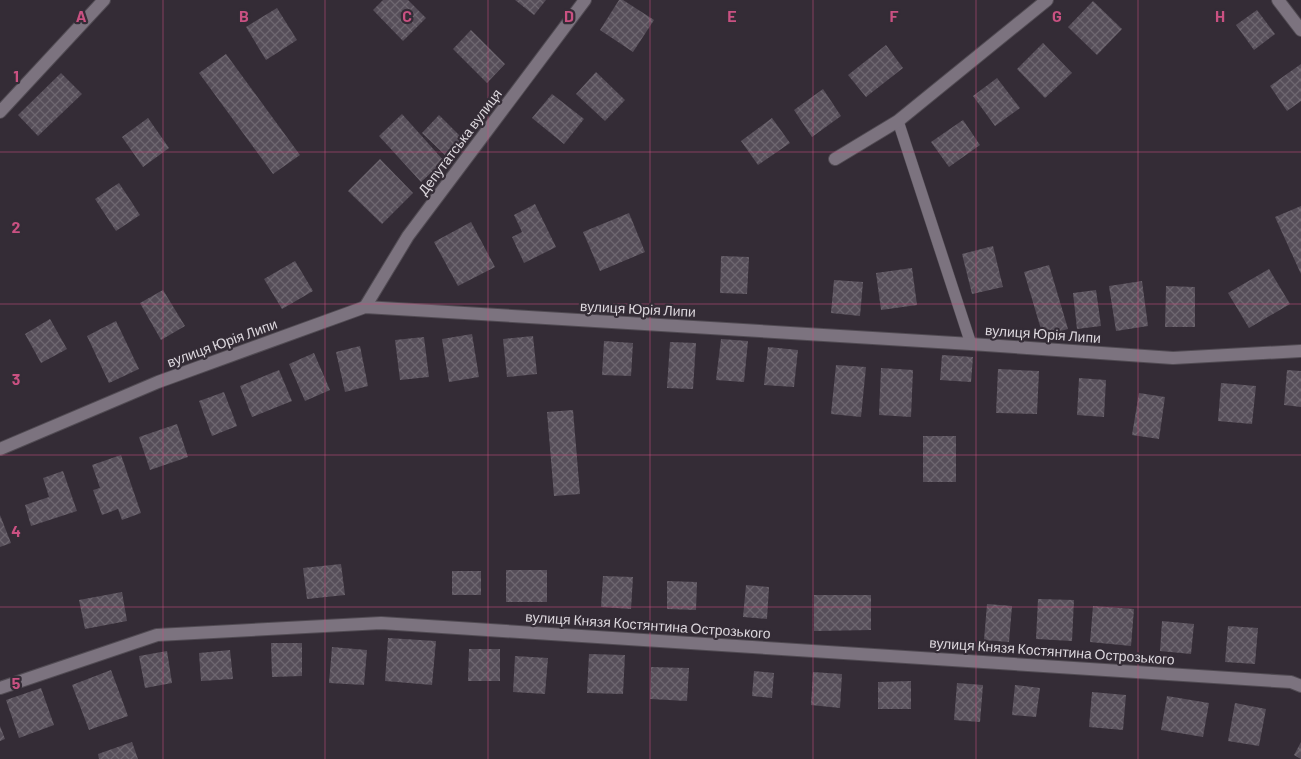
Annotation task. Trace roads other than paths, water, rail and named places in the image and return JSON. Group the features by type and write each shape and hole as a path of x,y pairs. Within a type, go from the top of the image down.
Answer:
{"street":[{"path":"0,112 104,0"},
{"name":"Депутатська вулиця","path":"365,307 408,236 585,0"},
{"path":"835,159 898,121 1047,0"},
{"path":"1278,0 1301,30"},
{"name":"вулиця Юрія Липи","path":"0,449 158,382 365,307 1173,358 1301,351"},
{"name":"вулиця Князя Костянтина Острозького","path":"0,688 157,635 381,623 1291,682 1301,686"}],"lane":[{"path":"898,121 971,344"}]}
